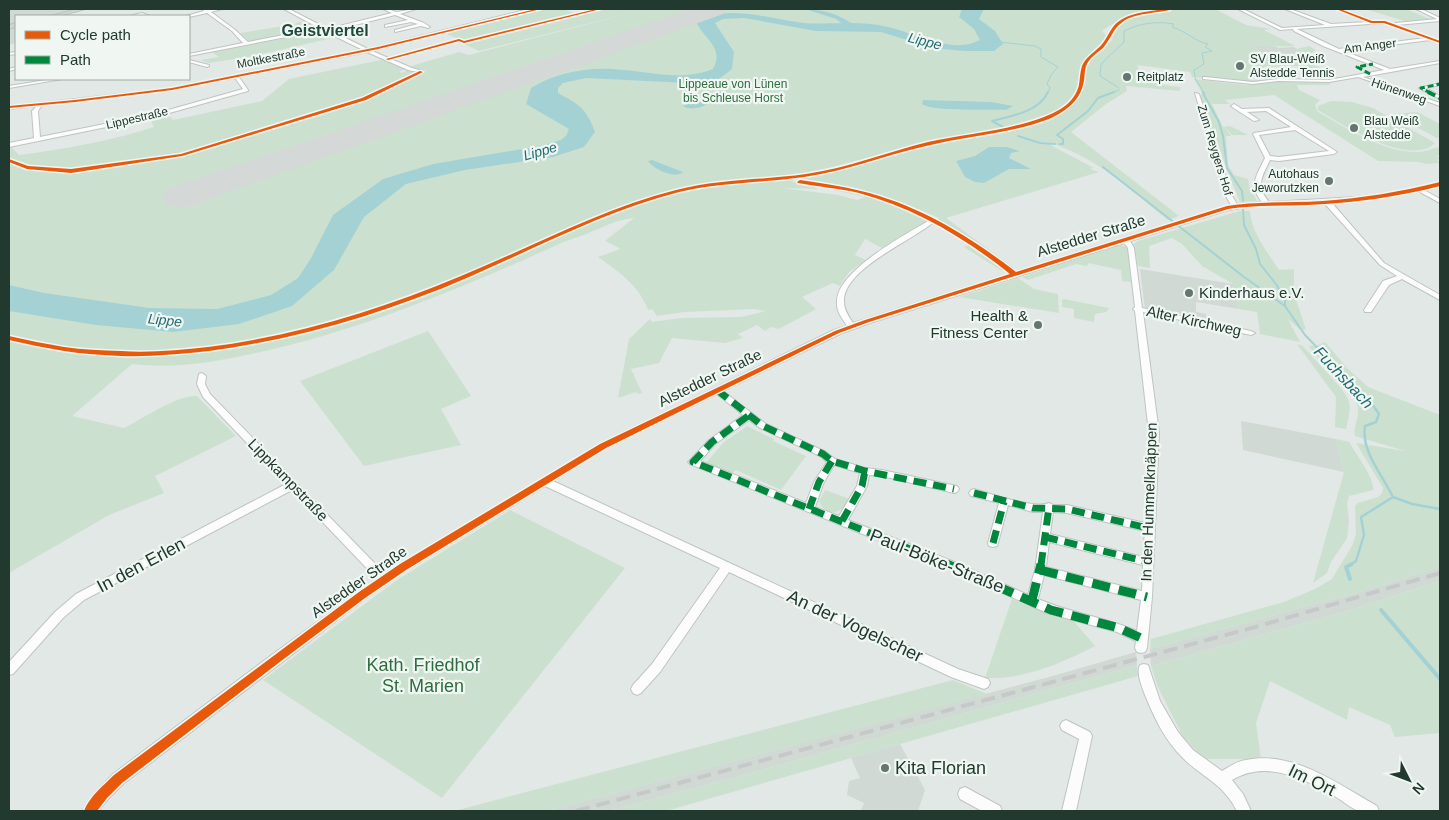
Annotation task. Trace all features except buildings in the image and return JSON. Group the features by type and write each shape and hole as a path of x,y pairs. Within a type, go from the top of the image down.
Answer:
{"main road":[{"path":"58,15 82,9"}],"street":[{"path":"119,9 127,9"},
{"path":"190,15 206,10 220,9"},
{"path":"286,9 367,50 421,72"},
{"path":"385,9 428,27"},
{"path":"190,55 326,29 414,9"},
{"name":"Moltkestraße","path":"9,107 152,92 367,50 533,9"},
{"path":"1240,9 1281,29 1384,22 1440,42"},
{"path":"1287,9 1332,26"},
{"path":"1338,9 1372,22"},
{"path":"1418,9 1440,20"},
{"path":"206,10 233,30 247,44"},
{"path":"386,26 412,20"},
{"path":"1392,25 1440,20"},
{"path":"396,31 423,24"},
{"path":"1292,28 1337,50 1389,70"},
{"name":"Am Anger","path":"1337,50 1432,39"},
{"path":"190,61 207,66"},
{"path":"1205,78 1253,83 1272,80 1329,81 1440,62"},
{"name":"Lippestraße","path":"9,146 155,115 246,90 236,76"},
{"name":"Hünenweg","path":"1359,76 1439,104"},
{"path":"9,87 54,80"},
{"path":"1440,84 1421,88 1440,98"},
{"name":"Zum Reygers Hof","path":"1197,94 1229,196 1235,206"},
{"path":"37,140 35,111 41,104"},
{"path":"1234,106 1256,120"},
{"path":"1241,111 1267,109 1334,152 1279,159 1268,158"},
{"path":"1267,204 1257,190 1256,184 1268,158 1256,135 1257,133 1296,128"},
{"name":"Alstedder Straße","path":"90,811 118,779 277,658 384,580 544,480 603,446 851,326 1235,206 1326,201 1418,189 1440,184"},
{"path":"1418,189 1440,201"},
{"path":"1326,201 1382,264 1440,298"},
{"path":"851,326 845,319 840,304 844,286 856,271 932,221"},
{"name":"In den Hummelknäppen","path":"1125,240 1131,248 1154,433 1148,528 1147,597 1140,643"},
{"path":"1368,310 1386,283 1402,276"},
{"name":"Alter Kirchweg","path":"1138,309 1252,333"},
{"name":"Lippkampstraße","path":"202,376 201,384 206,395 384,580"},
{"path":"717,390 748,416 777,435 823,454 832,461 865,471 954,488"},
{"name":"Paul-Böke-Straße","path":"748,416 712,442 693,462 842,521 1032,600 1051,610 1118,628 1140,643"},
{"path":"809,509 819,482 832,461"},
{"path":"842,521 862,486 865,471"},
{"name":"An der Vogelscher","path":"544,480 955,673 984,683"},
{"name":"In den Erlen","path":"9,670 59,615 80,597 293,485"},
{"path":"974,493 1033,508 1067,509 1148,528"},
{"path":"993,543 1004,502"},
{"path":"1032,600 1040,570 1049,508"},
{"path":"1045,537 1148,562"},
{"path":"637,689 661,661 728,566"},
{"path":"1040,570 1147,597"},
{"path":"1144,669 1146,680 1158,709 1175,739 1188,753 1230,786 1244,811"},
{"path":"1066,726 1086,736 1069,811"},
{"name":"Im Ort","path":"1222,778 1245,766 1270,764 1287,766 1372,811"},
{"path":"964,794 995,811"}],"shaded area":[{"path":"9,9 80,9 55,15 15,15 15,43 9,45"},
{"path":"1272,45 1279,48 1294,47 1304,54 1303,57 1293,61 1274,60 1251,46"},
{"name":"Kinderhaus e.V.","path":"1140,269 1233,284 1239,309 1196,302 1196,312 1206,314 1206,321 1145,309"},
{"path":"1241,421 1336,439 1344,472 1243,450"},
{"path":"1440,567 1440,581 1347,611 1151,666 1150,649 1370,589"},
{"path":"1136,652 1137,665 736,777 608,811 547,811 1049,677"},
{"name":"Kita Florian","path":"900,744 925,790 918,811 861,811 864,803 847,795 849,781 860,778 851,758"}],"green space":[{"name":"Lippeaue von Lünen bis Schleuse Horst","path":"539,9 564,9 573,13 592,9 1155,9 1215,9 1246,25 1271,29 1264,30 1295,46 1252,46 1264,54 1282,60 1296,59 1303,57 1304,54 1296,49 1309,46 1316,50 1306,57 1312,59 1307,60 1307,63 1322,68 1303,69 1298,66 1264,67 1272,78 1248,76 1250,80 1260,80 1252,83 1192,77 1190,72 1137,65 1140,74 1154,76 1154,79 1161,81 1163,85 1180,87 1180,91 1126,86 1127,91 1106,104 1071,132 1179,216 1168,220 1095,163 1062,147 1043,141 1094,168 1090,169 1099,172 946,218 1014,268 1002,271 964,247 970,245 935,223 939,218 922,210 886,197 849,187 830,183 793,180 792,182 823,185 883,198 892,202 891,205 908,209 930,220 884,249 865,239 855,255 866,260 849,272 840,286 833,283 802,297 816,309 779,329 771,327 765,331 757,325 738,334 743,338 725,343 672,338 659,363 631,369 642,393 638,394 636,392 618,398 629,339 650,319 652,322 681,318 741,317 766,311 754,309 684,312 657,316 652,309 648,310 633,286 598,257 621,249 605,241 634,218 625,219 566,241 452,290 336,332 256,353 210,362 163,366 132,364 72,416 124,428 170,403 189,396 197,396 236,436 155,476 164,493 109,515 9,573 9,147 19,155 104,140 154,127 151,121 169,116 173,120 262,101 289,79 386,59 407,69 400,71 401,73 414,68 411,66 459,52 469,55 642,10 479,51 462,43 467,42 444,33","holes":["1155,9 1160,12 1160,14 1157,12 1141,15 1124,21 1117,26 1111,41 1096,54 1087,66 1084,87 1076,100 1065,110 1050,118 1023,126 913,148 841,171 843,168 899,149 1021,125 1047,116 1066,105 1074,97 1079,84 1076,82 1080,81 1083,64 1105,42 1106,35 1102,31 1128,18 1157,11","821,187 865,197 857,200 838,195 782,188 816,189"]},
{"path":"1365,9 1406,9 1432,20 1417,19 1424,20 1408,22"},
{"path":"306,21 318,28 250,42 240,33 296,24"},
{"path":"320,31 337,37 249,57 208,63 201,60 219,57 212,52"},
{"path":"1194,79 1245,85 1276,81 1330,83 1329,85 1297,85 1299,90 1320,100 1315,105 1318,112 1378,144 1404,151 1421,152 1440,147 1440,155 1437,156 1440,159 1437,160 1440,163 1378,161 1274,95 1225,100 1230,104 1212,104 1223,127 1230,126 1248,135 1232,135 1225,127 1231,136 1226,136 1228,165 1234,175 1248,179 1249,187 1257,201 1240,202 1200,96 1202,93"},
{"path":"1331,101 1352,102 1373,108 1435,143 1424,149 1409,150 1376,141 1342,125 1318,110 1318,106"},
{"name":"Blau Weiß Alstedde","path":"1417,112 1440,124 1440,138 1392,114"},
{"path":"1240,211 1250,211 1253,227 1279,270 1294,269 1294,293 1306,330 1299,329 1288,319 1300,342 1260,334 1257,312 1239,309 1233,284 1202,266 1182,244 1172,238 1149,246 1150,268 1138,266 1134,244 1138,241"},
{"path":"1119,244 1128,248 1131,282 1122,281 1121,270 1088,263 1087,266 1076,264 1028,280 1022,277"},
{"path":"1018,278 1034,289 1058,294 1059,313 959,297"},
{"path":"1062,300 1109,308 1106,312 1095,314 1094,322 1074,318 1074,309 1062,307"},
{"path":"428,331 471,396 441,409 461,445 364,466 300,381"},
{"path":"1325,342 1347,368 1368,387 1440,415 1440,567 1370,589 1150,649 1151,639 1284,602 1315,589 1332,579 1353,544 1356,533 1355,506 1358,503 1378,497 1382,493 1383,488 1356,443 1405,451 1355,436 1358,413 1356,401 1345,385 1309,346"},
{"path":"1297,344 1303,346 1349,401 1350,408 1346,429 1335,427 1336,397"},
{"path":"747,426 774,439 773,441 806,456 781,490 736,470 731,474 706,463 724,442"},
{"path":"1336,439 1349,442 1368,472 1373,490 1349,496 1347,503 1349,521 1347,538 1331,562 1327,573 1313,583 1344,472"},
{"path":"825,490 850,499 839,511 830,512 822,507 819,501"},
{"name":"Kath. Friedhof St. Marien","path":"510,510 625,568 442,798 263,680 397,580"},
{"path":"1440,581 1440,733 1395,737 1390,725 1349,707 1347,720 1270,681 1256,723 1261,759 1203,759 1182,735 1158,687 1151,666 1347,611"},
{"path":"1012,599 1045,612 1071,618 1095,646 1042,669 1014,676 985,678"},
{"path":"1137,665 1138,676 666,811 608,811 736,777"},
{"path":"953,680 987,694 547,811 458,810"}],"water":[{"name":"Lippe","path":"962,9 984,9 979,19 995,31 1003,44 994,51 964,51 933,48 881,32 816,31 744,18 723,19 715,23 734,52 732,69 719,79 686,83 586,78 563,83 558,88 558,93 572,101 585,112 595,132 584,147 553,157 465,170 406,184 364,217 334,270 292,306 239,324 173,332 96,325 9,311 9,285 44,293 150,308 217,309 271,295 298,278 311,258 333,215 383,179 433,164 540,146 561,140 566,136 569,129 526,104 531,88 540,83 570,72 592,69 688,75 713,69 716,61 715,49 696,21 709,16 736,13 804,23 878,25 946,44 958,45 980,40 974,29 959,17"},
{"path":"719,91 723,93 715,100 699,108 683,106 691,102 708,99"},
{"path":"923,100 992,102 1013,106 1006,110 949,109 928,107 922,104"},
{"path":"989,147 1007,147 1020,151 1011,153 1009,158 1031,169 1009,169 984,183 975,182 965,177 956,161 975,156"},
{"path":"652,160 683,172 670,174 655,168 648,161"}],"waterway":[{"path":"808,9 838,18 852,27"},
{"name":"Fuchsbach","path":"1119,88 1100,76 1101,64 1124,42 1124,31 1142,24 1161,23 1174,24 1172,27 1198,41 1208,44 1205,47 1212,51 1202,53 1204,64 1194,70 1195,78 1204,93"},
{"name":"Fuchsbach","path":"1000,42 1035,46 1041,49 1041,57 1058,67 1051,75 1047,84 1050,88 1048,93"},
{"name":"Fuchsbach","path":"1111,93 1119,90"},
{"name":"Fuchsbach","path":"1003,127 992,121 1031,109 1044,99 1048,92"},
{"name":"Fuchsbach","path":"1060,144 1063,144 1063,139 1057,135 1088,111 1098,98 1114,92"},
{"name":"Fuchsbach","path":"1204,95 1219,122 1223,136 1227,168 1242,191 1243,201"},
{"name":"Fuchsbach","path":"1018,136 1040,143 1055,144"},
{"path":"1103,167 1244,277 1285,306"},
{"name":"Fuchsbach","path":"1243,209 1244,225 1256,249 1260,264 1285,299 1285,306"},
{"name":"Fuchsbach","path":"1285,306 1305,335 1335,366"},
{"name":"Fuchsbach","path":"1334,365 1372,404 1379,414 1376,422 1365,426 1366,445 1373,463 1393,497"},
{"path":"1350,565 1356,561 1364,535 1361,517 1393,497"},
{"name":"Fuchsbach","path":"1393,497 1412,504 1440,509"},
{"path":"1350,565 1346,567 1350,579"},
{"path":"1381,610 1440,679"}],"runway":[{"path":"180,197 714,9"}],"railway":[{"path":"576,811 1259,626 1440,573"}],"marked path":[{"path":"1370,74 1357,67 1373,64"},
{"path":"1440,84 1421,88 1440,98"},
{"path":"717,390 763,426 823,454 832,461 865,471 954,489"},
{"path":"748,416 712,442 693,462 958,568 1051,610 1119,628 1141,638"},
{"path":"809,509 819,482 832,461"},
{"path":"842,521 862,486 865,471"},
{"path":"974,493 1033,508 1067,509 1148,528"},
{"path":"993,543 1004,502"},
{"path":"1032,600 1040,570 1049,507"},
{"path":"1045,537 1148,562"},
{"path":"1040,570 1147,597"}],"cycle path":[{"path":"9,107 172,89 378,48 539,9"},
{"path":"388,59 459,40 464,42 599,9"},
{"path":"9,338 66,349 124,354 182,352 239,345 296,333 353,317 408,299 462,278 568,230 649,199 693,187 821,173 911,148 1013,128 1046,118 1057,113 1073,101 1081,85 1083,68 1120,22 1132,16 1168,10 1166,9"},
{"path":"1338,9 1372,22 1384,22 1440,42"},
{"path":"9,160 27,167 71,171 182,155 364,99 421,72"},
{"path":"800,182 860,192 888,200 914,211 966,239 1014,274"},
{"path":"90,811 118,779 277,658 403,567 603,446 837,332 1227,208 1257,204 1357,199 1408,192 1440,184"}],"place":[{"name":"SV Blau-Weiß Alstedde Tennis","path":"1240,66"},
{"name":"Reitplatz","path":"1127,77"},
{"name":"Blau Weiß Alstedde","path":"1354,128"},
{"name":"Autohaus Jeworutzken","path":"1329,181"},
{"name":"Kinderhaus e.V.","path":"1189,293"},
{"name":"Health & Fitness Center","path":"1038,325"},
{"name":"Kita Florian","path":"885,768"}],"district":[{"name":"Geistviertel","path":"325,30"}]}
